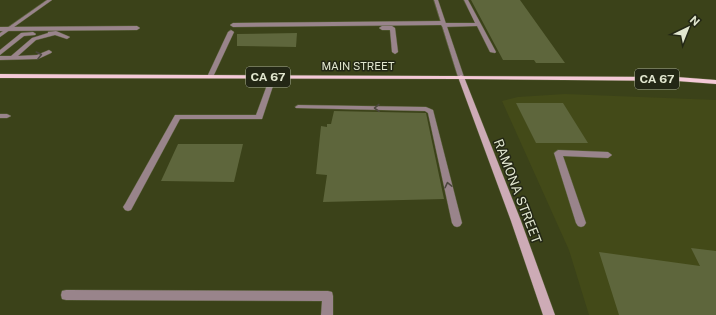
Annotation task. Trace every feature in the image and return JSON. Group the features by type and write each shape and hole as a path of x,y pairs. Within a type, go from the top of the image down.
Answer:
{"main road":[{"name":"MAIN STREET","path":"0,76 461,77 692,79 716,82"},
{"name":"RAMONA STREET","path":"461,77 516,221 549,315"}],"street":[{"path":"0,35 50,0"},
{"path":"436,0 461,77"},
{"path":"466,0 493,52"},
{"path":"233,25 479,24"},
{"path":"0,29 137,28"},
{"path":"325,28 392,28 395,52"},
{"path":"210,77 231,32"},
{"path":"0,53 23,34 56,33 67,36"},
{"path":"13,57 34,39 56,33"},
{"path":"0,58 38,57 49,52"},
{"path":"128,207 178,117 259,117 273,76"},
{"path":"298,107 426,108 431,112 457,223"},
{"path":"581,223 558,153 608,155"},
{"path":"66,295 328,296 327,315"}],"shaded area":[{"path":"565,94 716,100 716,315 589,315 569,250 502,101 518,97"}],"building":[{"path":"471,0 520,0 565,63 536,63 534,60 503,60"},
{"path":"297,33 296,47 237,46 237,34"},
{"path":"516,103 563,103 588,143 536,143"},
{"path":"334,111 426,113 444,199 323,202 327,175 316,174 321,126 327,127 327,124 331,124"},
{"path":"178,144 243,144 234,182 161,181"},
{"path":"691,248 716,251 716,315 619,315 599,252 700,266"}]}
